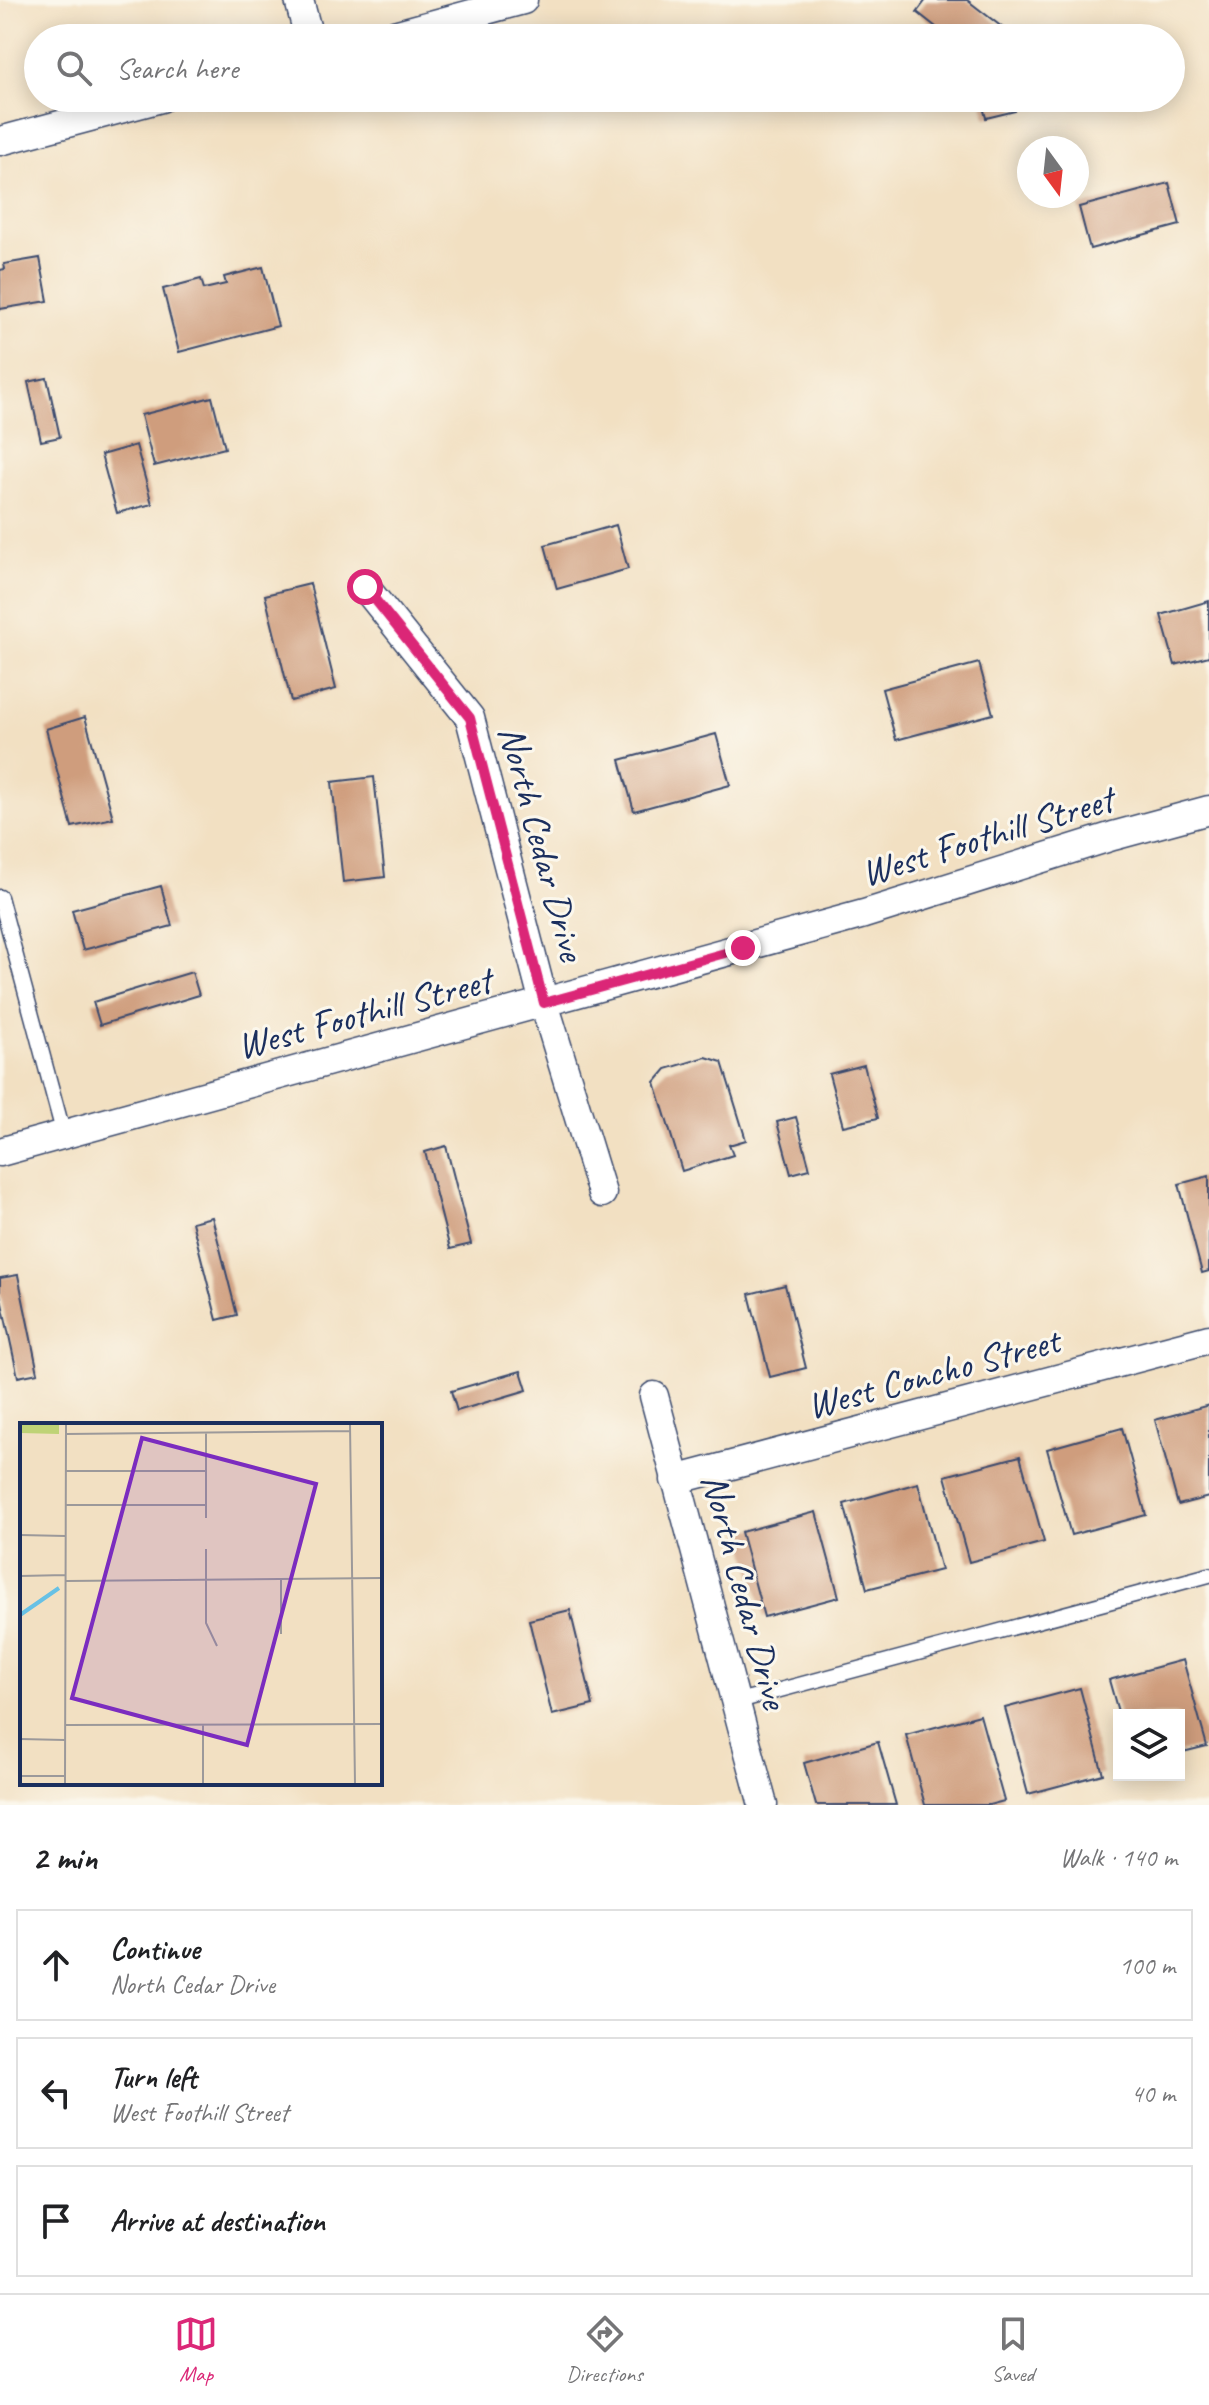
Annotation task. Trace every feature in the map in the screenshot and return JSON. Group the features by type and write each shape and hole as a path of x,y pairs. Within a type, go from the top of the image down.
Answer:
{"street":[{"path":"299,0 305,24"},
{"path":"435,24 523,0"},
{"path":"0,141 109,112"},
{"name":"North Cedar Drive","path":"365,587 470,718 544,1003 602,1193"},
{"name":"West Foothill Street","path":"0,1152 864,914 1113,836 1209,810"},
{"name":"West Concho Street","path":"675,1480 1209,1339"},
{"name":"North Cedar Drive","path":"654,1396 763,1805"}],"lane":[{"path":"0,897 64,1135"},
{"path":"735,1702 1209,1575"}],"building":[{"path":"926,0 967,0 998,24 932,24 917,12"},
{"path":"984,112 1011,112 986,118"},
{"path":"1169,183 1180,225 1090,249 1079,208 1089,208 1089,204"},
{"path":"40,258 48,301 0,309 0,270 5,269 4,264"},
{"path":"263,267 278,326 179,352 163,289 201,279 204,289 226,284 224,277"},
{"path":"47,378 60,437 41,441 28,382"},
{"path":"212,397 225,448 154,466 141,415"},
{"path":"136,445 152,504 117,513 101,455"},
{"path":"616,525 628,569 557,589 545,545"},
{"path":"310,584 336,689 291,701 265,595"},
{"path":"1209,601 1209,656 1175,665 1161,615"},
{"path":"979,663 993,714 896,740 882,689"},
{"path":"85,717 113,818 72,827 46,729"},
{"path":"716,734 730,785 634,811 620,760"},
{"path":"374,777 385,877 343,882 332,782"},
{"path":"161,886 172,926 83,950 72,910"},
{"path":"192,972 199,995 100,1025 93,1002"},
{"path":"706,1057 722,1062 746,1140 729,1145 733,1155 682,1171 655,1082 666,1069"},
{"path":"864,1065 878,1118 843,1126 829,1074"},
{"path":"796,1117 810,1169 791,1174 777,1122"},
{"path":"446,1146 471,1244 450,1249 425,1152"},
{"path":"1209,1176 1209,1271 1202,1273 1179,1184"},
{"path":"212,1217 237,1315 217,1320 192,1222"},
{"path":"18,1275 38,1373 18,1377 0,1294 0,1278"},
{"path":"785,1285 806,1368 770,1377 749,1294"},
{"path":"521,1371 527,1390 457,1411 451,1391"},
{"path":"1209,1405 1209,1497 1178,1505 1155,1420"},
{"path":"1122,1428 1146,1515 1071,1535 1047,1449"},
{"path":"1020,1456 1044,1542 969,1562 945,1476"},
{"path":"918,1483 941,1570 867,1589 844,1504"},
{"path":"816,1512 839,1597 764,1617 741,1532"},
{"path":"570,1610 593,1705 552,1715 529,1620"},
{"path":"1183,1660 1207,1746 1185,1752 1185,1709 1117,1709 1109,1680"},
{"path":"1080,1688 1103,1774 1028,1794 1005,1708"},
{"path":"980,1715 1004,1801 989,1805 925,1805 906,1735"},
{"path":"878,1742 896,1805 816,1805 804,1763"}],"route":[{"path":"365,587 470,718 544,1003 743,948"}]}
